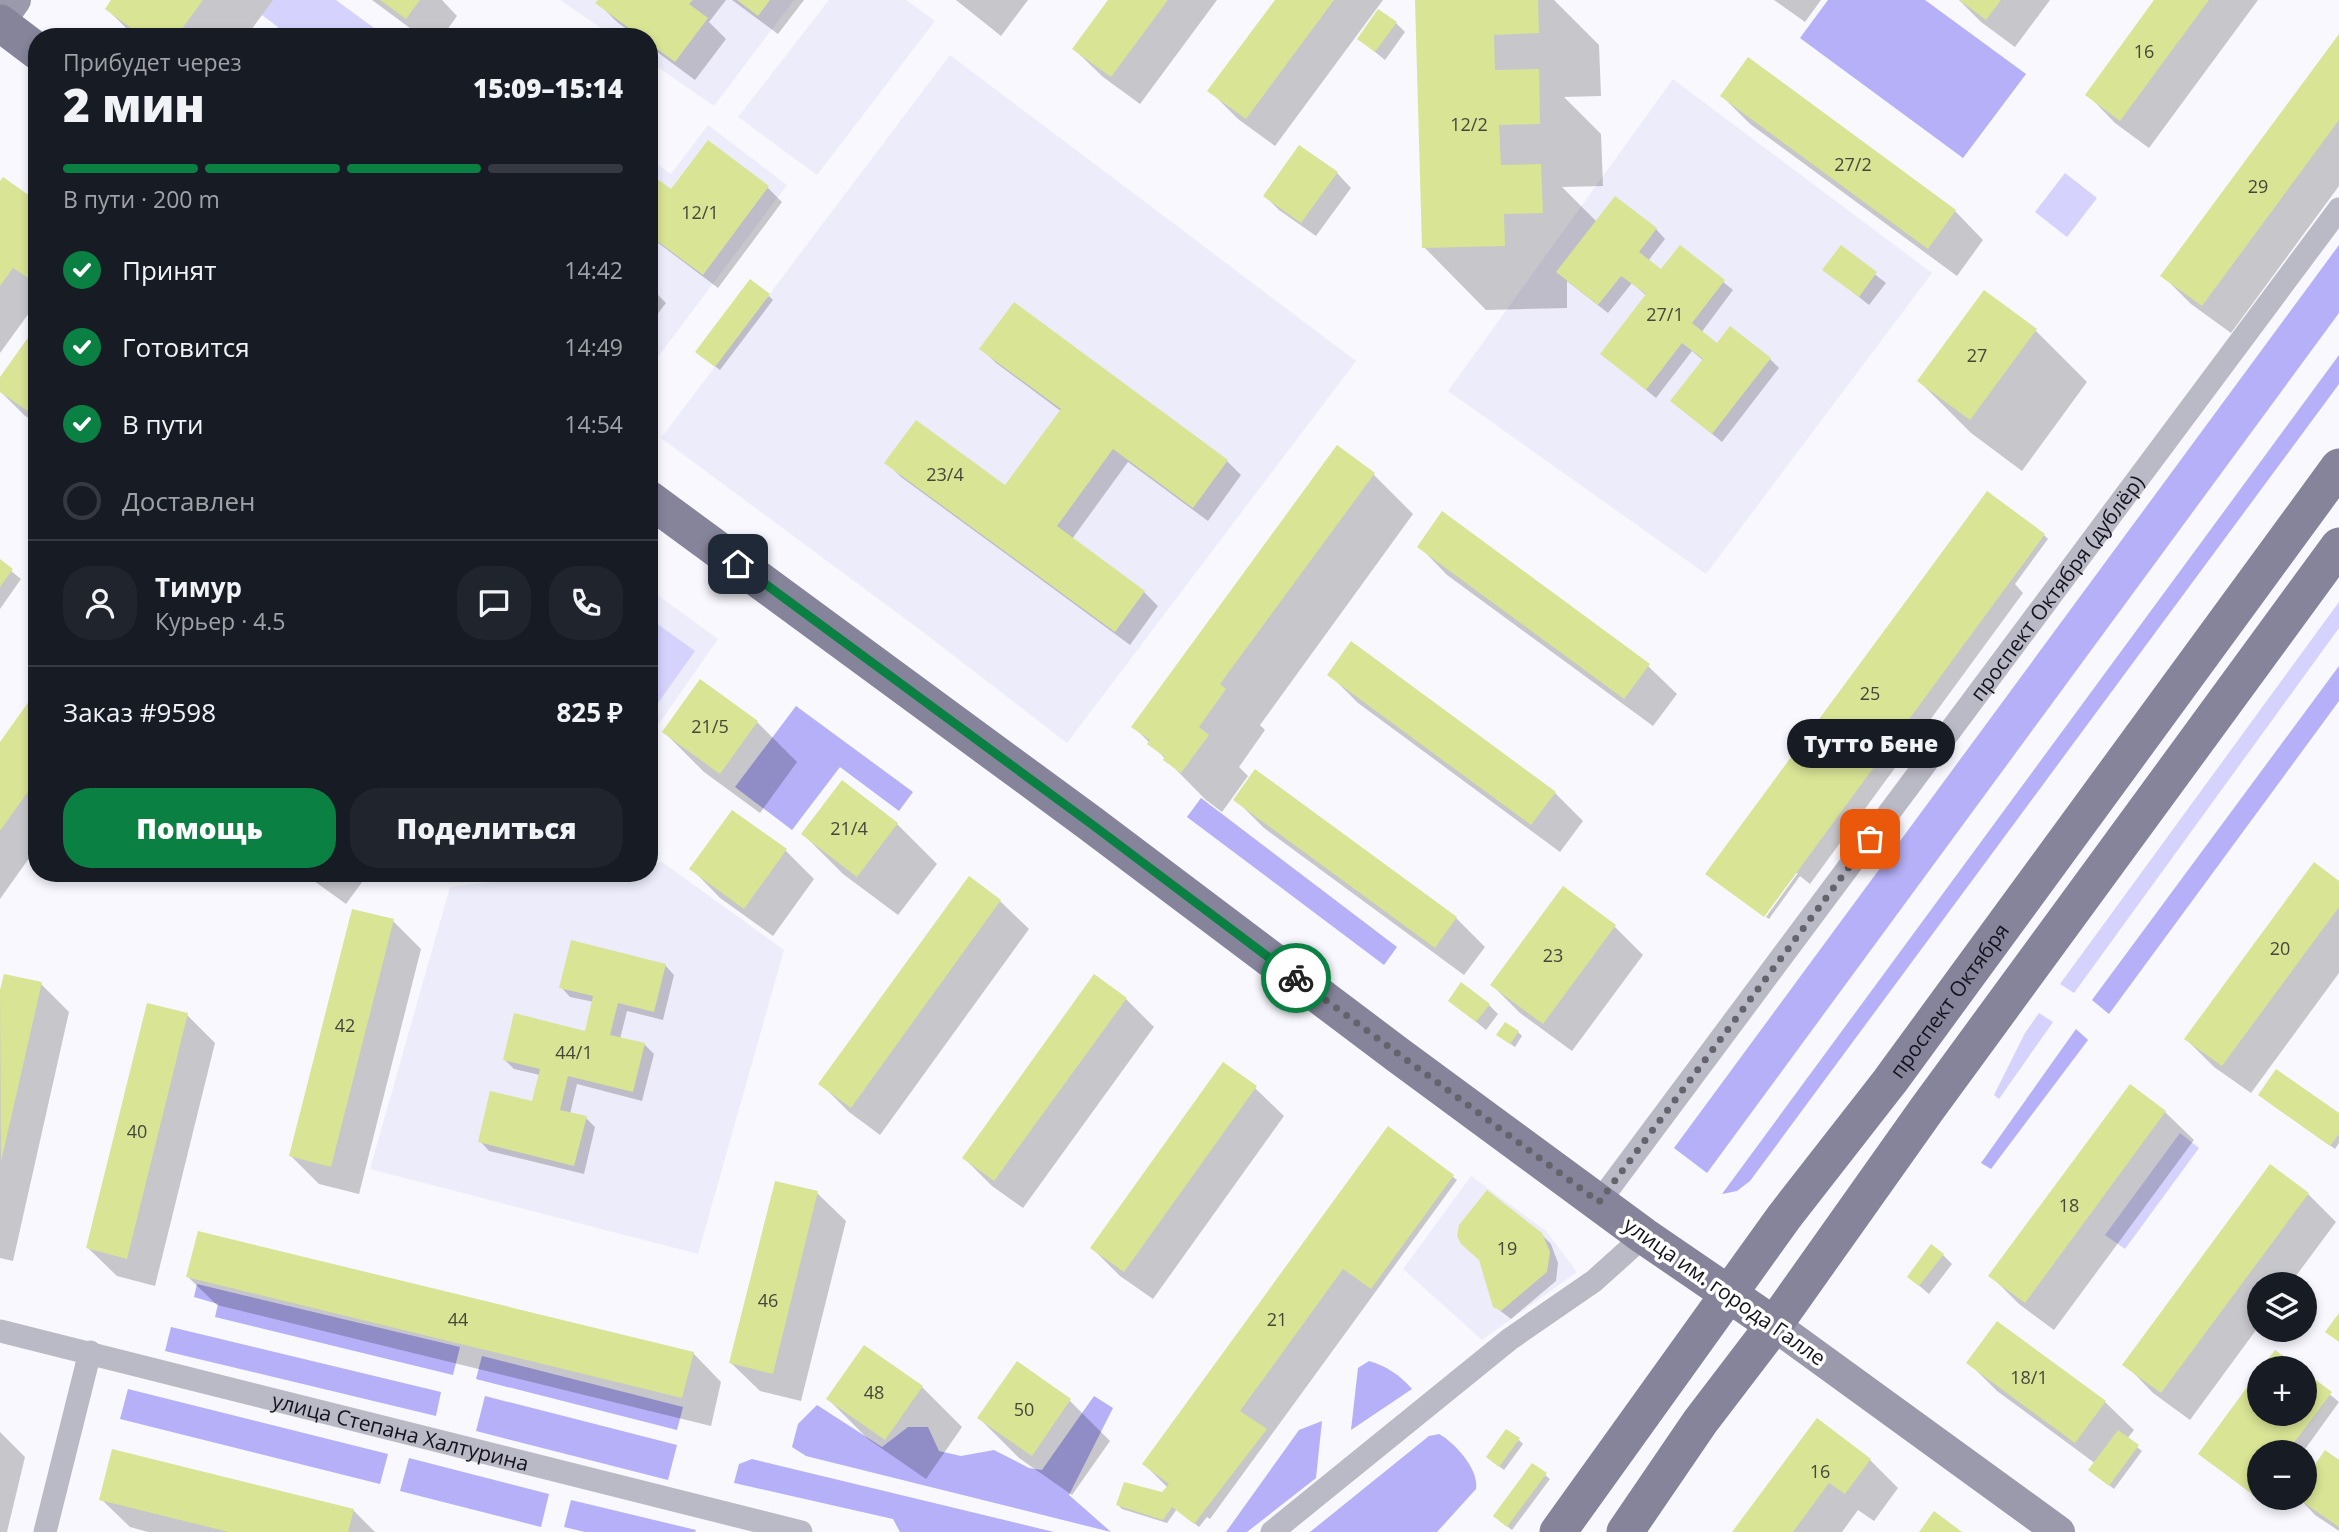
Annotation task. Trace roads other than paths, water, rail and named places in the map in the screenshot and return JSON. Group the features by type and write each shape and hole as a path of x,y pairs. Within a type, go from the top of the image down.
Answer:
{"main road":[{"path":"15,0 0,22 28,44"},
{"name":"проспект Октября","path":"1574,1526 1784,1217 1890,1081 2339,467"},
{"name":"улица им. города Галле","path":"658,506 1079,815 1409,1064 1644,1236 1730,1293 2059,1532"},
{"path":"1625,1532 1700,1422 1774,1325 1927,1109 2339,547"},
{"path":"1890,1081 1927,1109"}],"street":[{"name":"проспект Октября (дублёр)","path":"1599,1202 2339,209"},
{"path":"1272,1532 1510,1339 1594,1281 1644,1236"},
{"name":"улица Степана Халтурина","path":"0,1331 801,1532"},
{"path":"45,1532 90,1352"}],"place":[{"name":"Тутто Бене","path":"1870,839"}]}
